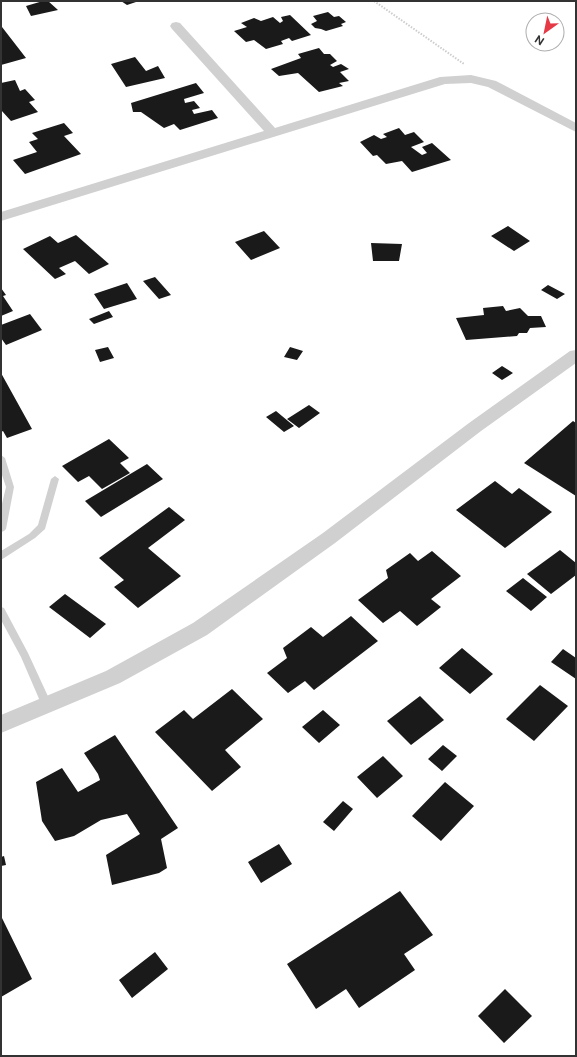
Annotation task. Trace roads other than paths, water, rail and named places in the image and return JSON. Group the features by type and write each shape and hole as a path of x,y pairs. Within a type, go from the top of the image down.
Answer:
{"street":[{"path":"176,26 272,132"},
{"path":"1,217 444,80 471,80 492,84 576,128"},
{"path":"1,724 113,677 200,629 329,538 475,427 576,355"}],"lane":[{"path":"1,458 10,487 1,529"},
{"path":"1,556 32,536 42,527 55,479"},
{"path":"1,611 25,656 47,705"}]}
